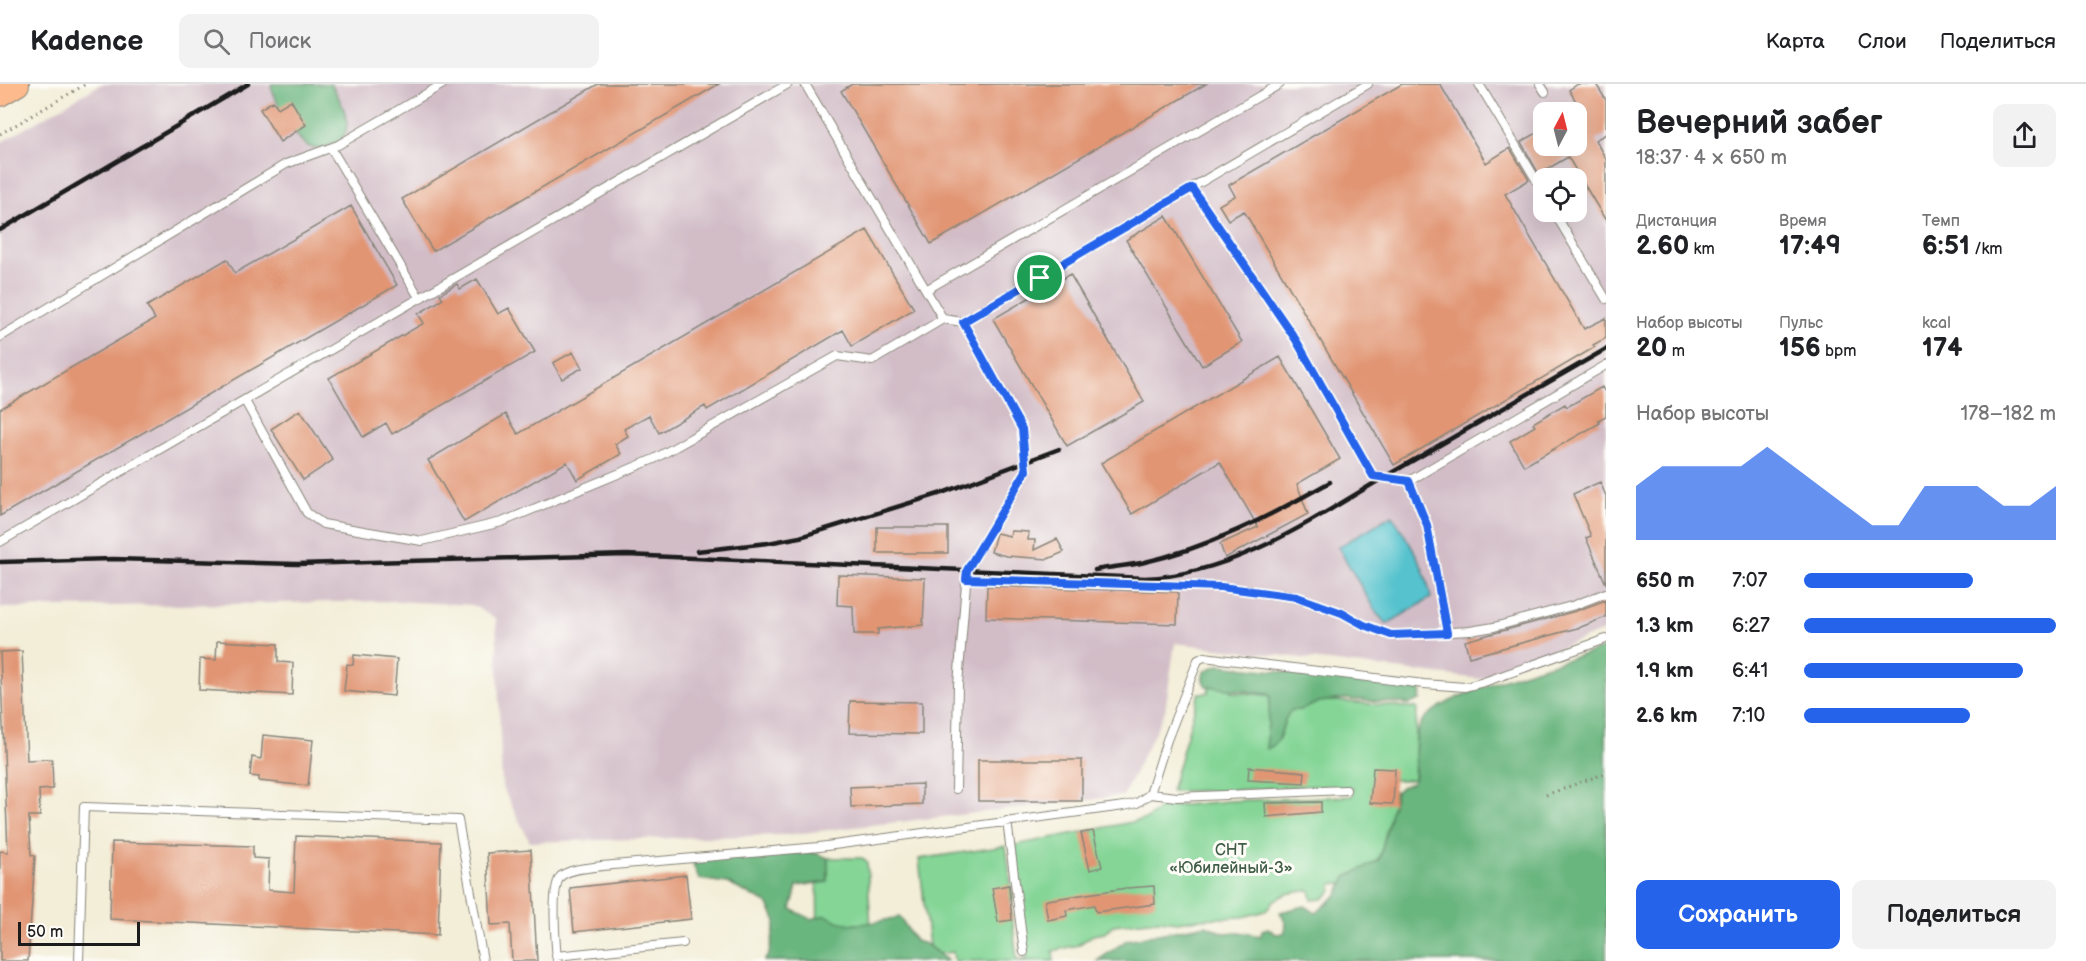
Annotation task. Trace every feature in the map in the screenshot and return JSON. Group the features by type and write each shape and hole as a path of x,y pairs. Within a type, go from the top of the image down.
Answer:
{"main road":[{"path":"0,94 17,84"}],"lane":[{"path":"0,338 286,164 331,148 443,84"},
{"path":"0,542 788,84"},
{"path":"805,84 943,319"},
{"path":"926,290 1280,84"},
{"path":"245,401 307,513 324,524 422,541 502,522 643,463 837,356 872,361 943,319 963,322 1368,84"},
{"path":"1479,84 1533,175"},
{"path":"1540,84 1545,92"},
{"path":"331,148 420,299"},
{"path":"1192,188 1296,340 1373,476 1409,481 1606,365"},
{"path":"1560,222 1606,299"},
{"path":"956,789 958,685 967,570 1026,471 1027,461 1022,429 963,322"},
{"path":"1409,481 1427,525 1447,633"},
{"path":"966,579 1221,587 1297,597 1342,613 1364,625 1391,635 1447,633 1494,627 1575,605 1606,593"},
{"path":"1150,794 1186,690 1198,660 1204,657 1465,687 1606,639"},
{"path":"682,943 557,959 555,894 557,882 562,875 572,871 819,847 1124,806 1137,802 1150,794 1177,797 1346,790"},
{"path":"79,961 84,807 458,820 483,961"},
{"path":"1007,821 1024,952"}],"path":[{"path":"0,134 87,84"},
{"path":"1546,795 1606,772"}],"shaded area":[{"path":"101,84 1606,84 1606,630 1480,679 1175,643 1165,711 1123,796 785,835 530,842 502,787 496,619 472,605 394,601 0,608 0,143"}],"green space":[{"path":"271,84 331,84 344,109 347,126 345,134 339,141 325,147 317,149 308,146 297,136 285,118"},
{"path":"1606,648 1606,961 1097,961 1127,940 1206,925 1224,933 1239,932 1261,936 1262,930 1268,928 1276,934 1284,933 1286,924 1280,912 1305,906 1316,913 1338,894 1346,877 1379,860 1396,792 1414,780 1418,732 1420,725 1430,713 1450,701 1504,679"},
{"path":"1220,665 1413,686 1421,690 1420,700 1409,704 1345,699 1319,702 1301,710 1292,710 1285,719 1277,742 1266,749 1270,696 1206,686 1203,674"},
{"name":"СНТ «Юбилейный-3»","path":"1209,686 1231,687 1231,692 1417,708 1414,780 1391,780 1391,790 1395,791 1393,806 1385,839 1376,861 1351,882 1332,884 1332,891 1323,899 1312,900 1310,890 1286,894 1273,901 1269,908 1262,912 1243,917 1178,922 1159,920 1113,925 1105,933 1093,935 1078,945 1053,951 1054,961 954,961 953,952 930,955 919,859 1006,846 1017,960 1027,959 1015,845 1147,819 1161,807 1228,801 1352,796 1353,788 1312,786 1171,791 1199,693 1208,693"},
{"path":"813,852 828,858 828,882 797,886 791,909 811,919 826,915 844,923 853,924 900,917 915,941 926,944 948,961 764,961 769,954 776,921 767,903 727,883 699,879 693,864 706,858"},
{"path":"862,858 867,862 872,945 818,948 817,860"}],"water":[{"path":"1392,515 1421,565 1431,598 1387,624 1377,614 1338,547"}],"building":[{"path":"598,84 719,84 433,251 402,199"},
{"path":"852,84 1206,84 931,244 841,91"},
{"path":"1402,84 1440,84 1486,163 1510,148 1529,180 1505,194 1584,329 1606,318 1606,338 1593,345 1595,347 1394,465 1244,211 1228,220 1219,205 1235,196 1229,185"},
{"path":"1578,84 1596,84 1606,100 1606,134 1595,140 1606,159 1606,221 1587,189 1587,168 1575,168 1568,157 1549,168 1536,168 1521,142 1533,135 1533,156 1587,156 1587,102 1576,102 1569,90"},
{"path":"291,100 306,125 280,142 260,109 273,101 278,108"},
{"path":"351,206 397,285 0,516 0,409 155,319 147,306 227,259 235,273"},
{"path":"1166,216 1242,342 1202,366 1126,240"},
{"path":"867,230 914,309 852,346 843,330 707,410 705,406 659,433 649,415 624,429 628,436 615,444 621,454 577,480 567,462 464,522 428,460 506,414 518,434"},
{"path":"1070,274 1144,402 1067,446 993,319"},
{"path":"477,279 498,314 509,308 535,352 392,434 386,423 363,437 329,378 424,323 418,314 443,299 440,294 457,284 460,289"},
{"path":"573,352 582,368 562,379 553,363"},
{"path":"1280,357 1340,459 1297,484 1308,514 1225,558 1220,544 1258,527 1220,462 1132,514 1101,463"},
{"path":"1602,387 1606,394 1606,416 1598,420 1600,423 1524,466 1510,441 1535,426 1533,423 1565,404 1567,407"},
{"path":"300,410 333,460 303,480 271,429"},
{"path":"1600,482 1606,496 1606,584 1586,538 1591,536 1573,494"},
{"path":"877,527 948,527 948,553 877,553"},
{"path":"1011,531 1029,532 1028,540 1035,540 1034,550 1057,539 1064,552 1048,559 1006,556 991,552 996,533 1010,536"},
{"path":"838,575 925,578 923,625 878,629 878,634 854,634 853,606 837,605"},
{"path":"987,586 1178,592 1177,624 986,618"},
{"path":"1606,600 1606,617 1581,627 1469,657 1465,641 1576,611"},
{"path":"217,641 278,644 278,662 293,663 292,695 199,690 200,659 216,660"},
{"path":"22,651 27,760 52,759 53,789 39,790 40,816 29,816 31,855 35,856 28,961 0,961 0,851 8,852 0,652"},
{"path":"354,655 397,659 394,696 344,691 347,664 353,665"},
{"path":"850,701 922,702 922,734 849,733"},
{"path":"263,735 313,740 308,786 259,781 259,777 250,776 252,757 261,759"},
{"path":"978,760 1082,760 1082,801 978,801"},
{"path":"1249,767 1305,772 1304,783 1248,780"},
{"path":"1373,768 1395,769 1393,804 1370,803"},
{"path":"922,784 922,804 851,807 850,787"},
{"path":"1321,802 1321,812 1266,817 1265,803"},
{"path":"1093,831 1102,867 1090,870 1081,833"},
{"path":"296,836 441,842 438,935 110,919 112,842 253,846 253,858 269,859 268,890 294,892"},
{"path":"531,850 537,961 512,961 510,924 491,925 487,853"},
{"path":"686,875 691,919 574,932 570,888"},
{"path":"1009,885 1012,920 998,922 992,888"},
{"path":"1154,886 1155,904 1096,912 1094,905 1066,910 1067,916 1048,920 1045,902 1047,900"}],"railway":[{"path":"0,230 248,84"},
{"path":"0,562 113,559 297,564 627,555 1145,578 1179,574 1244,555 1275,540 1606,349"},
{"path":"697,551 800,537 942,493 1059,449"},
{"path":"1095,570 1141,563 1191,549 1262,519 1330,482"}],"route":[{"path":"1192,188 1296,340 1373,476 1409,481 1427,525 1447,633 1391,635 1364,625 1342,613 1297,597 1221,587 966,579 967,570 1026,471 1027,461 1022,429 963,322 1040,278 1192,188"}]}
